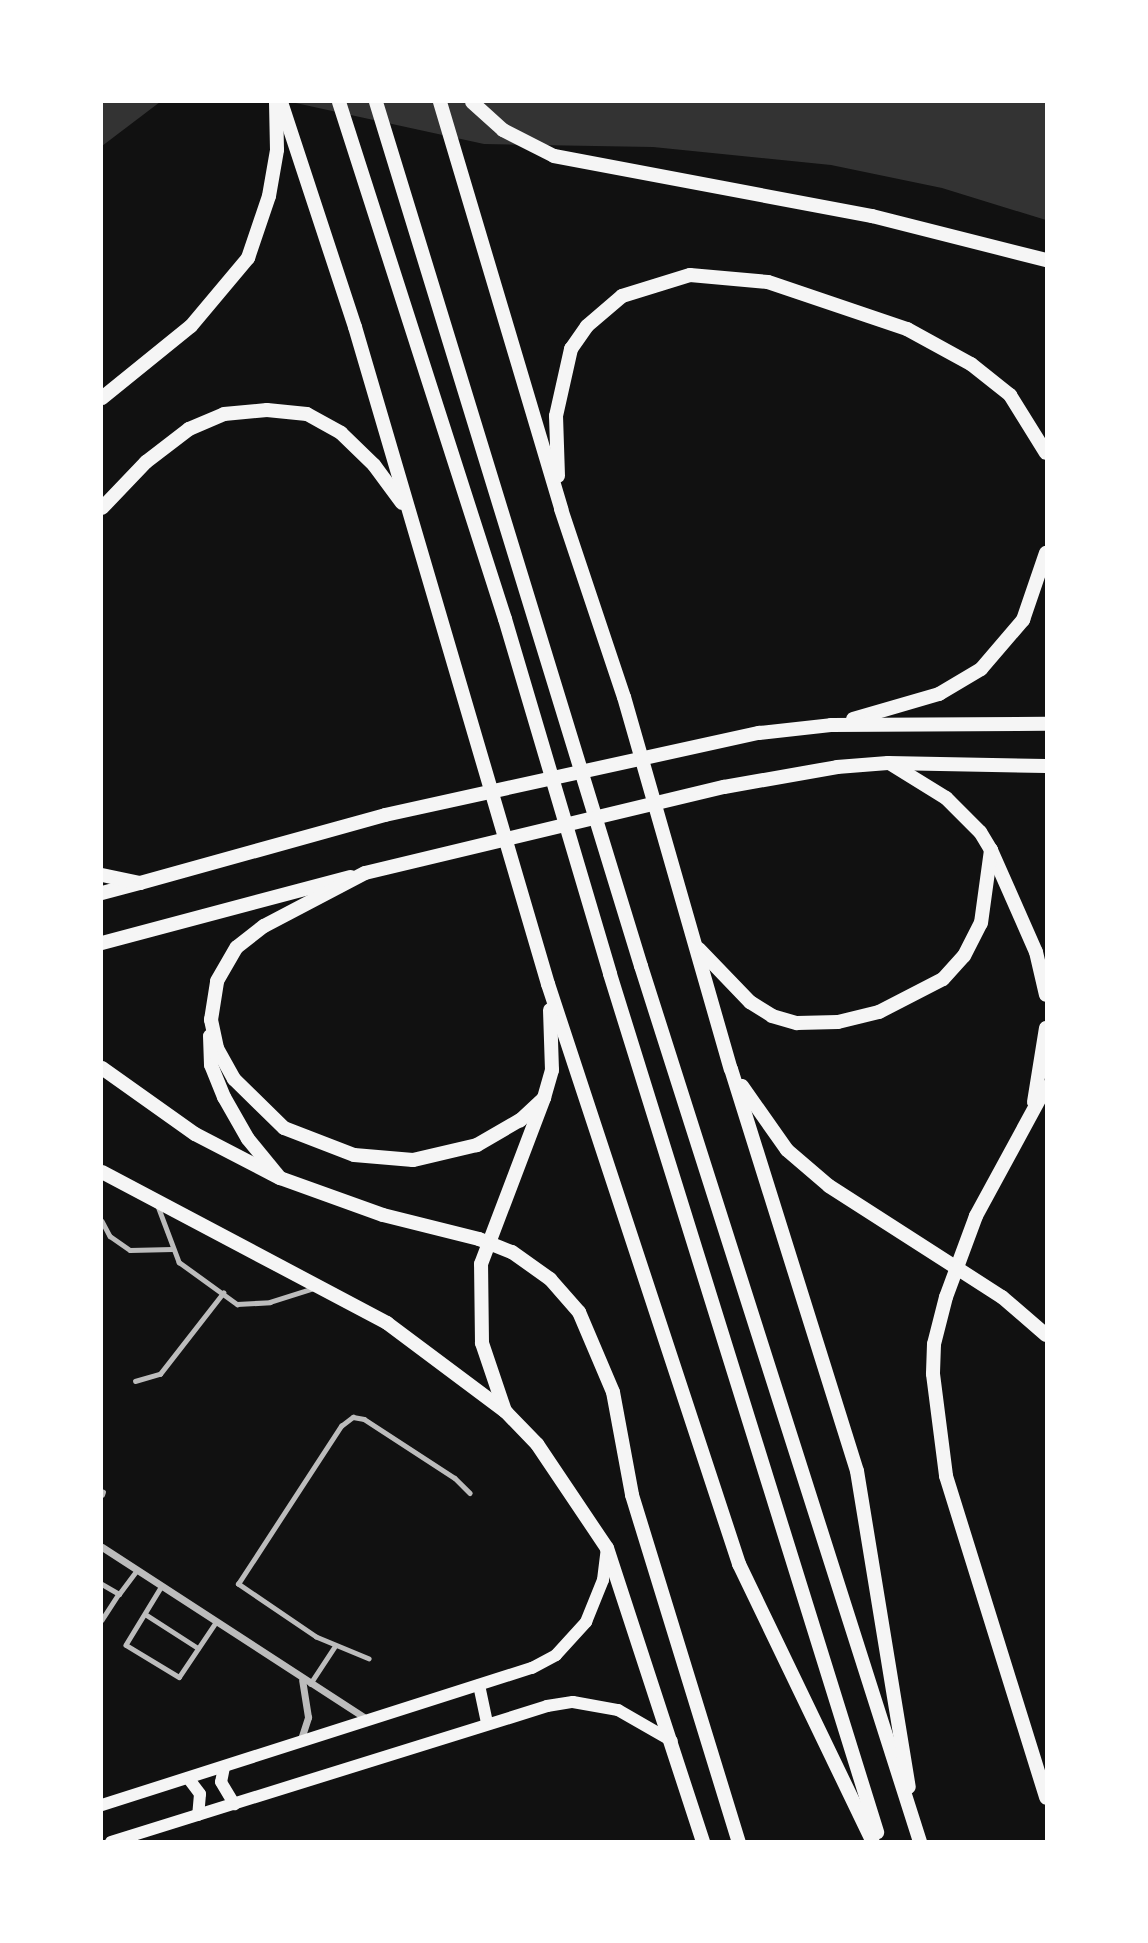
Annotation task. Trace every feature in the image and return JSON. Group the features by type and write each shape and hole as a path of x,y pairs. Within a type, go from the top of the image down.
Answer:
{"main road":[{"path":"102,398 191,326 248,258 271,184 279,102"},
{"path":"279,102 355,327 548,985 739,1564 873,1842"},
{"path":"340,102 404,310 505,619 610,974 880,1842"},
{"path":"376,102 641,966 920,1842"},
{"path":"440,102 561,509 624,697 699,949 731,1069 857,1471 915,1826"},
{"path":"472,102 503,130 554,156 872,216 1046,260"},
{"path":"561,509 556,416 571,349 587,326 622,296 690,275 738,276 796,289 919,334 971,364 1010,395 1046,453"},
{"path":"102,508 146,462 189,429 224,414 267,410 307,414 341,433 374,465 408,512"},
{"path":"102,893 385,815 692,745 831,725 939,694 981,669 1023,620 1046,553"},
{"path":"831,725 1046,724"},
{"path":"888,763 946,798 980,832 991,850 1032,940 1046,995"},
{"path":"102,943 365,873 724,787 888,763 1046,766"},
{"path":"699,949 750,1002 784,1021 838,1022 880,1012 925,991 964,956 987,903 991,850"},
{"path":"280,1178 248,1139 224,1097 208,1049 217,981 237,947 264,926 365,873"},
{"path":"102,875 140,883"},
{"path":"506,1412 482,1343 481,1264 496,1217 544,1098 552,1070 548,985"},
{"path":"211,1020 223,1062 264,1113 320,1146 354,1155 413,1160 448,1154 498,1135 544,1098"},
{"path":"1032,1112 1046,1028"},
{"path":"102,1068 195,1134 280,1178 383,1215 479,1239 512,1252 550,1279 579,1312 613,1392 632,1495 738,1842"},
{"path":"731,1069 787,1150 838,1193 982,1284 1046,1335"},
{"path":"1046,1087 976,1216 946,1297 934,1344 933,1374 946,1476 1046,1798"},
{"path":"102,1172 319,1287 421,1345 506,1412 566,1482 607,1548 674,1743 704,1842"},
{"path":"102,1805 224,1767 301,1739 532,1668 573,1639 596,1601 607,1548"},
{"path":"479,1685 487,1723"},
{"path":"111,1842 547,1706 594,1703 618,1710 674,1743"},
{"path":"224,1767 221,1782 234,1804"},
{"path":"188,1778 200,1794 198,1815"}],"street":[{"path":"102,1547 310,1685 367,1719"},
{"path":"301,1739 308,1717 302,1679"}],"lane":[{"path":"157,1202 179,1262 237,1304 250,1304 319,1287"},
{"path":"102,1221 110,1236 130,1250 172,1249"},
{"path":"135,1381 160,1374 223,1293"},
{"path":"369,1659 335,1646 238,1584 341,1426 353,1417 364,1419 455,1478 470,1493"},
{"path":"102,1620 137,1570"},
{"path":"102,1584 119,1594"},
{"path":"162,1587 126,1645 179,1677 216,1622"},
{"path":"145,1614 198,1648"},
{"path":"310,1685 335,1646"}],"shaded area":[{"path":"102,102 160,102 102,146"},
{"path":"291,102 1046,102 1046,220 942,188 831,165 653,147 484,144"}]}
